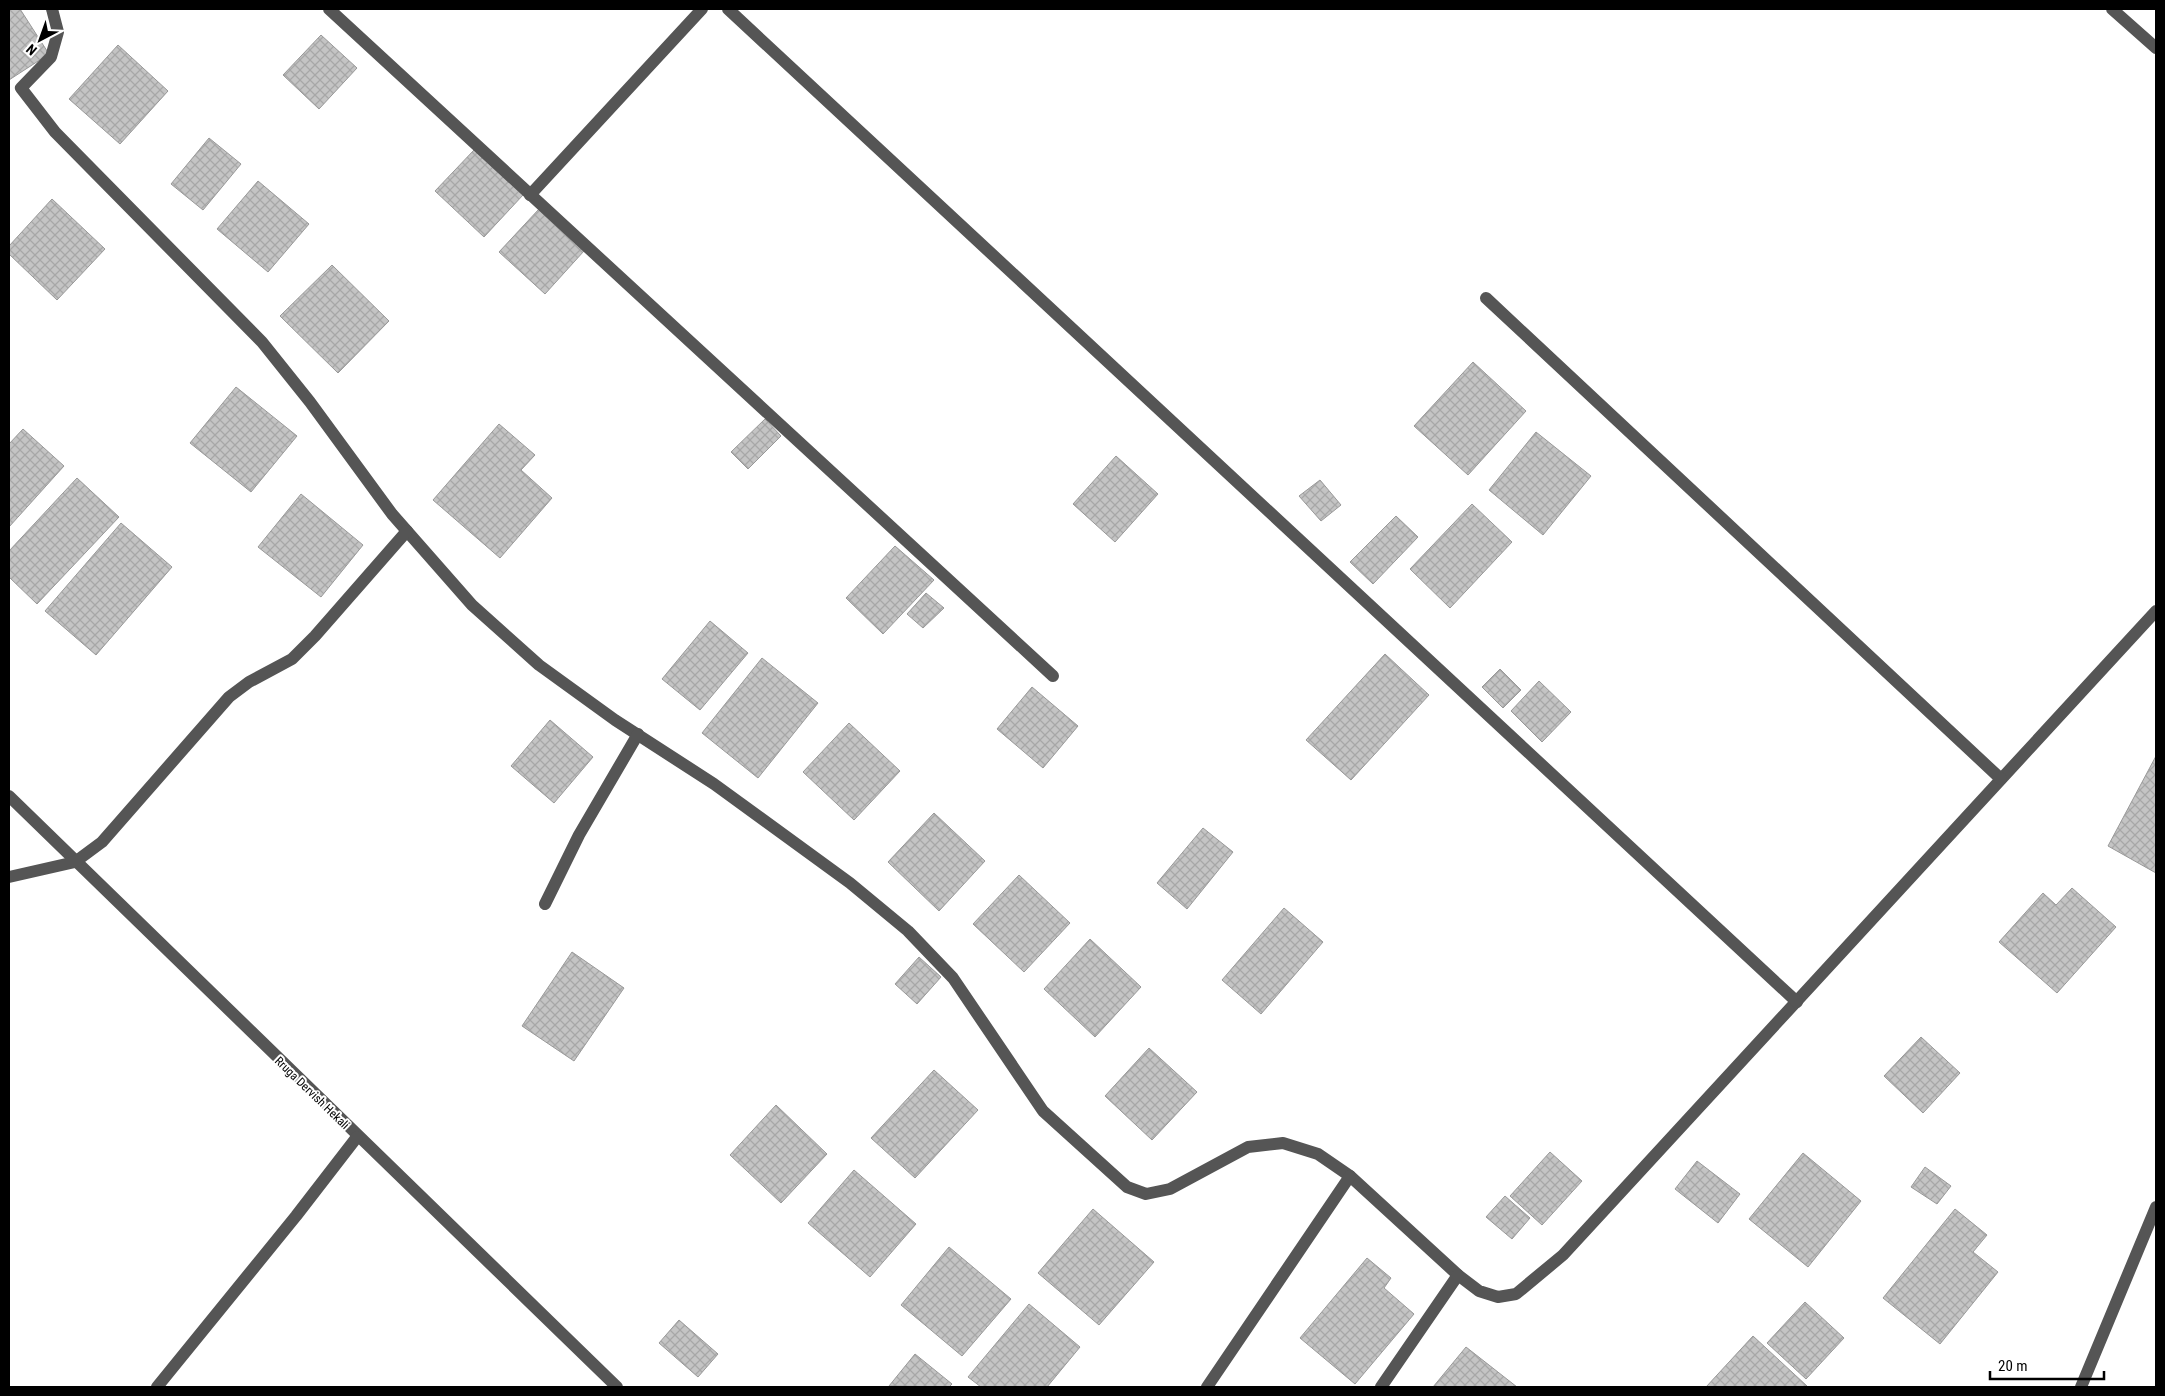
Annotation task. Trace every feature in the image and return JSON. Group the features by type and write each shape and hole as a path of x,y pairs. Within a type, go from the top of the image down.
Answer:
{"street":[{"path":"52,9 58,32 50,57 21,88 55,132 262,342 310,402 392,514 472,605 539,665 615,720 714,784 850,883 908,931 953,978 1043,1111 1127,1187 1146,1194 1170,1189 1248,1147 1283,1143 1318,1154 1350,1176 1458,1275 1479,1291 1498,1297 1516,1294 1563,1255 2156,611"},
{"path":"329,9 1053,676"},
{"path":"530,195 702,9"},
{"path":"728,9 1797,1002"},
{"path":"2112,9 2156,48"},
{"path":"1486,298 2001,779"},
{"path":"9,877 74,862 102,842 229,697 249,682 292,660 407,531"},
{"path":"545,904 579,835 638,734"},
{"name":"Rruga Dervish Hekali","path":"9,796 74,862 357,1137 618,1387"},
{"path":"157,1387 283,1232 357,1137"},
{"path":"1207,1387 1350,1176"},
{"path":"2082,1387 2156,1207"},
{"path":"1381,1387 1458,1275"}],"building":[{"path":"9,9 20,9 49,54 9,80"},
{"path":"321,35 357,68 319,109 283,75"},
{"path":"118,45 168,91 120,144 69,99"},
{"path":"209,138 241,164 203,210 171,184"},
{"path":"474,150 523,195 484,237 435,191"},
{"path":"258,181 309,224 268,272 217,229"},
{"path":"52,199 105,249 57,300 9,254 9,246"},
{"path":"539,209 584,251 545,294 499,252"},
{"path":"332,265 389,321 338,373 280,316"},
{"path":"1473,362 1526,411 1468,475 1414,426"},
{"path":"236,387 297,436 251,492 190,443"},
{"path":"765,419 781,436 748,469 731,452"},
{"path":"499,424 535,455 521,470 552,498 500,558 433,500"},
{"path":"23,429 64,466 9,527 9,444"},
{"path":"1536,432 1591,476 1543,535 1489,490"},
{"path":"1116,456 1158,494 1115,542 1073,504"},
{"path":"77,478 119,517 37,604 9,577 9,551"},
{"path":"1320,480 1341,505 1321,521 1299,496"},
{"path":"301,494 363,545 321,597 258,547"},
{"path":"1472,504 1512,542 1450,608 1410,569"},
{"path":"1396,516 1418,537 1373,584 1350,562"},
{"path":"121,523 172,567 96,655 45,611"},
{"path":"895,546 934,580 883,634 846,598"},
{"path":"926,593 944,608 923,628 907,614"},
{"path":"710,621 748,653 700,710 662,679"},
{"path":"1385,654 1429,695 1351,780 1306,740"},
{"path":"762,658 818,703 758,778 702,733"},
{"path":"1500,669 1521,690 1503,708 1482,687"},
{"path":"1539,681 1571,712 1542,742 1511,711"},
{"path":"1032,687 1078,726 1043,768 997,729"},
{"path":"550,720 593,757 554,803 511,766"},
{"path":"849,723 900,771 854,820 803,772"},
{"path":"2156,756 2156,873 2108,846"},
{"path":"934,813 985,861 939,911 888,862"},
{"path":"1203,828 1233,852 1187,909 1157,883"},
{"path":"1019,875 1070,923 1024,972 973,924"},
{"path":"2072,888 2116,927 2057,993 1999,942 2043,893 2056,905"},
{"path":"1284,908 1323,942 1261,1014 1222,980"},
{"path":"1090,939 1141,987 1095,1037 1044,989"},
{"path":"572,952 624,988 574,1061 522,1026"},
{"path":"919,957 941,977 917,1004 895,984"},
{"path":"1921,1037 1960,1073 1923,1113 1884,1076"},
{"path":"1149,1048 1197,1092 1152,1140 1105,1096"},
{"path":"934,1070 978,1110 915,1178 871,1138"},
{"path":"776,1105 827,1154 781,1203 730,1155"},
{"path":"1550,1152 1582,1181 1542,1225 1510,1196"},
{"path":"1803,1153 1861,1201 1808,1267 1749,1219"},
{"path":"1697,1161 1740,1194 1718,1223 1675,1189"},
{"path":"1925,1167 1951,1186 1937,1204 1911,1187"},
{"path":"854,1170 916,1224 870,1277 808,1223"},
{"path":"1505,1196 1530,1218 1512,1239 1486,1217"},
{"path":"1093,1209 1154,1262 1099,1325 1038,1273"},
{"path":"1955,1209 1987,1235 1973,1252 1998,1272 1940,1344 1883,1298"},
{"path":"949,1247 1011,1299 962,1356 901,1305"},
{"path":"1367,1258 1391,1278 1384,1288 1414,1314 1355,1384 1300,1338"},
{"path":"1805,1302 1844,1338 1806,1379 1767,1343"},
{"path":"1029,1304 1080,1347 1047,1387 981,1387 968,1377"},
{"path":"679,1320 718,1354 698,1377 659,1343"},
{"path":"1753,1336 1807,1386 1706,1387"},
{"path":"1466,1347 1517,1387 1433,1387"},
{"path":"915,1354 952,1384 949,1387 889,1386"}]}
